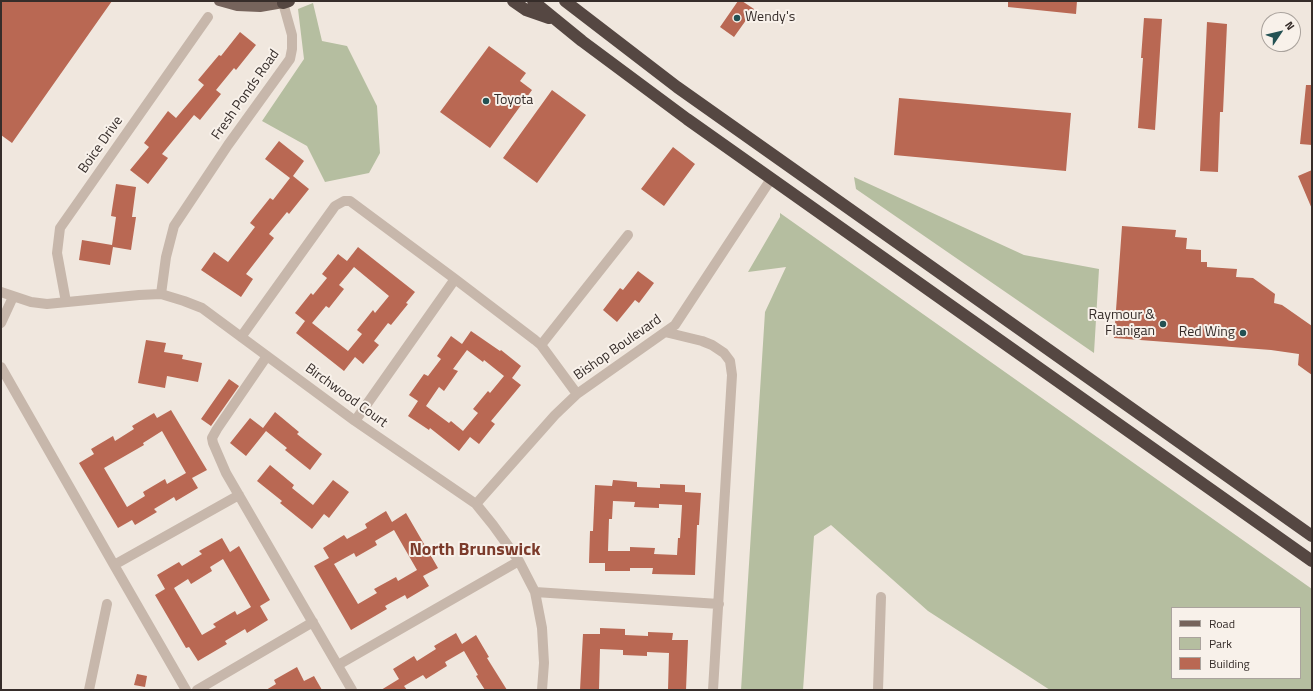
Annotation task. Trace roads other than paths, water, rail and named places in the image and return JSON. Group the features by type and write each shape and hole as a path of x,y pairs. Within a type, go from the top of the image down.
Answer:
{"highway":[{"path":"513,1 526,10 557,21"},
{"path":"533,1 646,89 771,179 1312,561"},
{"path":"565,1 677,87 1312,536"}],"main road":[{"path":"219,1 237,6 252,7 267,6 284,2"}],"street":[{"name":"Fresh Ponds Road","path":"160,294 166,257 174,226 194,195 290,59 292,35 284,2"},
{"name":"Boice Drive","path":"66,302 58,254 60,228 208,17"},
{"name":"Bishop Boulevard","path":"476,504 555,415 577,394 675,325 771,179"},
{"path":"241,337 335,206 344,201 350,201 456,279 541,345 577,394"},
{"path":"541,345 628,235"},
{"path":"355,421 456,279"},
{"name":"Birchwood Court","path":"1,292 31,302 47,304 160,294 202,308 355,421 476,504 519,561 535,592 542,628 544,663 542,690"},
{"path":"1,323 13,297"},
{"path":"665,332 712,345 724,353 730,361 732,375 713,690"},
{"path":"268,356 212,438 213,444 226,473 352,690"},
{"path":"1,367 186,690"},
{"path":"114,565 239,495"},
{"path":"338,665 519,561"},
{"path":"535,592 719,604"},
{"path":"878,690 881,597"},
{"path":"89,690 107,604"},
{"path":"197,690 313,622"}],"place":[{"name":"Wendy's","path":"737,18"},
{"name":"Toyota","path":"486,101"},
{"name":"Raymour & Flanigan","path":"1163,324"},
{"name":"Red Wing","path":"1243,333"}],"district":[{"name":"North Brunswick","path":"475,551"}]}
